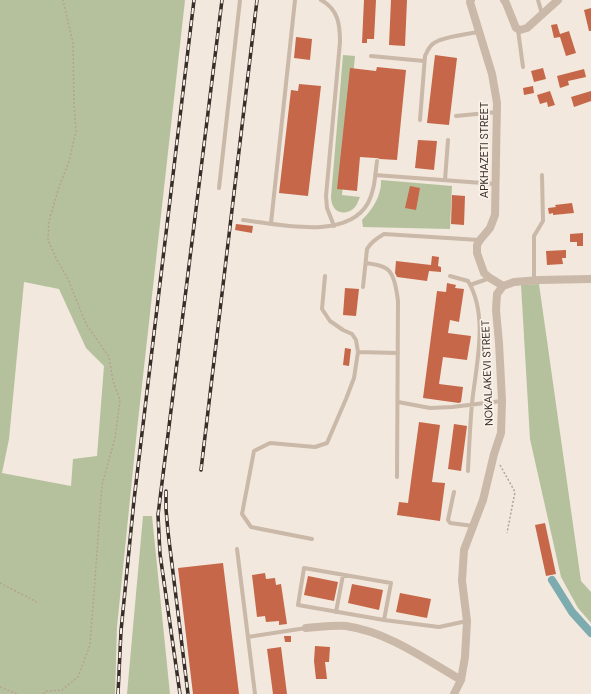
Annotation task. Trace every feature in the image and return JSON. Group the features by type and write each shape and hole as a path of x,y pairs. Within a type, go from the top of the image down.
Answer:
{"street":[{"path":"504,0 516,28 520,30 527,28 558,0"},
{"name":"APKHAZETI STREET","path":"470,1 478,32 492,74 497,103 495,215 490,228 480,240"},
{"path":"480,240 477,245 477,253 484,273 503,286 514,282 591,278"},
{"name":"NOKALAKEVI STREET","path":"454,694 460,680 465,657 467,621 462,581 464,550 483,500 501,432 502,401 500,342 496,310 497,294 503,286"},
{"path":"306,628 347,626 369,631 402,645 460,680"}],"lane":[{"path":"219,188 240,0"},
{"path":"271,223 295,0"},
{"path":"321,0 328,3 333,8 340,28 326,196 327,208 334,226"},
{"path":"538,0 542,14"},
{"path":"518,29 523,67"},
{"path":"420,120 424,61 429,48 433,43 441,40 478,32"},
{"path":"371,56 424,61"},
{"path":"456,116 497,112"},
{"path":"445,180 448,140"},
{"path":"243,220 308,228 334,226 352,220 368,204 374,188 377,161"},
{"path":"375,175 496,184"},
{"path":"534,281 534,236 543,221 542,175"},
{"path":"363,287 367,249 377,237 384,234 480,240"},
{"path":"366,263 389,269 397,290 397,477"},
{"path":"312,539 251,527 242,514 254,451 270,443 315,447 327,443 354,378 358,352 356,340 352,334 330,321 322,309 324,276"},
{"path":"450,276 468,281 473,289 477,304 480,336 472,405 468,471"},
{"path":"470,285 490,278"},
{"path":"358,352 398,353"},
{"path":"398,402 430,408 502,401"},
{"path":"454,492 448,520 450,523 473,526"},
{"path":"237,549 255,694"},
{"path":"384,620 391,583 304,568 298,605 384,620 439,627 467,621"},
{"path":"336,612 343,574"},
{"path":"248,637 306,628"}],"path":[{"path":"43,694 46,691 62,690 78,677 90,646 102,485 115,438 120,400 112,382 109,357 86,324 68,279 48,240 49,221 59,187 69,161 76,130 73,43 63,0"},
{"path":"494,454 515,492 507,533"},
{"path":"0,584 37,602"},
{"path":"0,688 17,694"}],"green space":[{"path":"0,0 185,0 137,430 117,627 115,694 0,694","holes":["24,282 59,289 86,348 104,366 97,456 73,459 71,486 2,473 9,439"]},
{"path":"343,55 355,56 342,195 360,197 353,209 348,212 337,211 332,204 331,197"},
{"path":"381,180 452,186 450,229 363,227 362,220 376,202 381,188"},
{"path":"539,284 581,581 591,592 591,623 578,608 561,577 530,439 521,285"},
{"path":"143,516 152,516 170,694 127,694"}],"building":[{"path":"364,0 376,0 374,39 367,39 367,43 362,43"},
{"path":"391,0 407,0 405,46 389,45"},
{"path":"591,8 591,31 589,31 584,10"},
{"path":"557,24 560,34 569,31 576,53 566,56 560,37 554,38 551,25"},
{"path":"296,37 312,39 310,60 294,58"},
{"path":"435,55 457,58 449,125 427,123"},
{"path":"377,67 406,70 397,160 360,157 357,191 337,189 350,68 376,71"},
{"path":"543,68 546,79 534,82 531,71"},
{"path":"584,69 586,77 568,81 569,85 560,88 557,76"},
{"path":"299,84 321,86 308,196 279,193 291,90 298,91"},
{"path":"533,86 534,93 524,95 523,88"},
{"path":"550,91 555,105 548,107 547,102 540,104 537,95"},
{"path":"591,91 591,101 574,107 571,97"},
{"path":"418,140 437,141 434,170 415,168"},
{"path":"410,186 420,188 416,210 405,208"},
{"path":"452,195 465,196 464,225 451,224"},
{"path":"572,203 574,213 549,214 548,208 556,207 555,205"},
{"path":"236,224 253,226 252,233 235,230"},
{"path":"583,233 583,246 577,246 577,242 570,242 570,234"},
{"path":"566,250 566,258 562,258 563,264 547,265 546,251"},
{"path":"432,256 439,257 438,266 441,267 441,272 429,271 427,281 397,277 395,273 396,261 431,265"},
{"path":"447,283 456,285 455,288 464,289 459,322 450,320 448,333 471,336 467,360 443,357 439,384 463,387 461,402 459,403 423,398 437,291 446,292"},
{"path":"345,288 359,289 356,316 343,315"},
{"path":"345,348 351,349 349,366 343,365"},
{"path":"419,422 440,425 432,482 445,483 440,521 397,515 399,502 408,503"},
{"path":"454,424 467,426 461,471 448,469"},
{"path":"545,523 556,574 546,576 535,525"},
{"path":"223,563 239,694 193,694 178,568"},
{"path":"265,573 266,579 275,578 276,585 281,584 287,624 279,625 279,621 266,622 265,616 257,617 252,575"},
{"path":"308,576 338,582 334,601 304,595"},
{"path":"352,584 383,590 379,610 348,603"},
{"path":"400,593 431,599 427,618 396,612"},
{"path":"284,636 291,636 291,642 285,642"},
{"path":"315,646 330,647 329,662 325,662 327,679 316,679 314,661"},
{"path":"281,647 287,694 273,694 267,649"}],"waterway":[{"path":"552,580 572,612 591,633"}],"railway":[{"path":"118,694 121,631 134,500 194,0"},
{"path":"180,694 160,554 158,515 222,0"},
{"path":"201,470 257,0"},
{"path":"166,491 168,532 188,694"}]}
